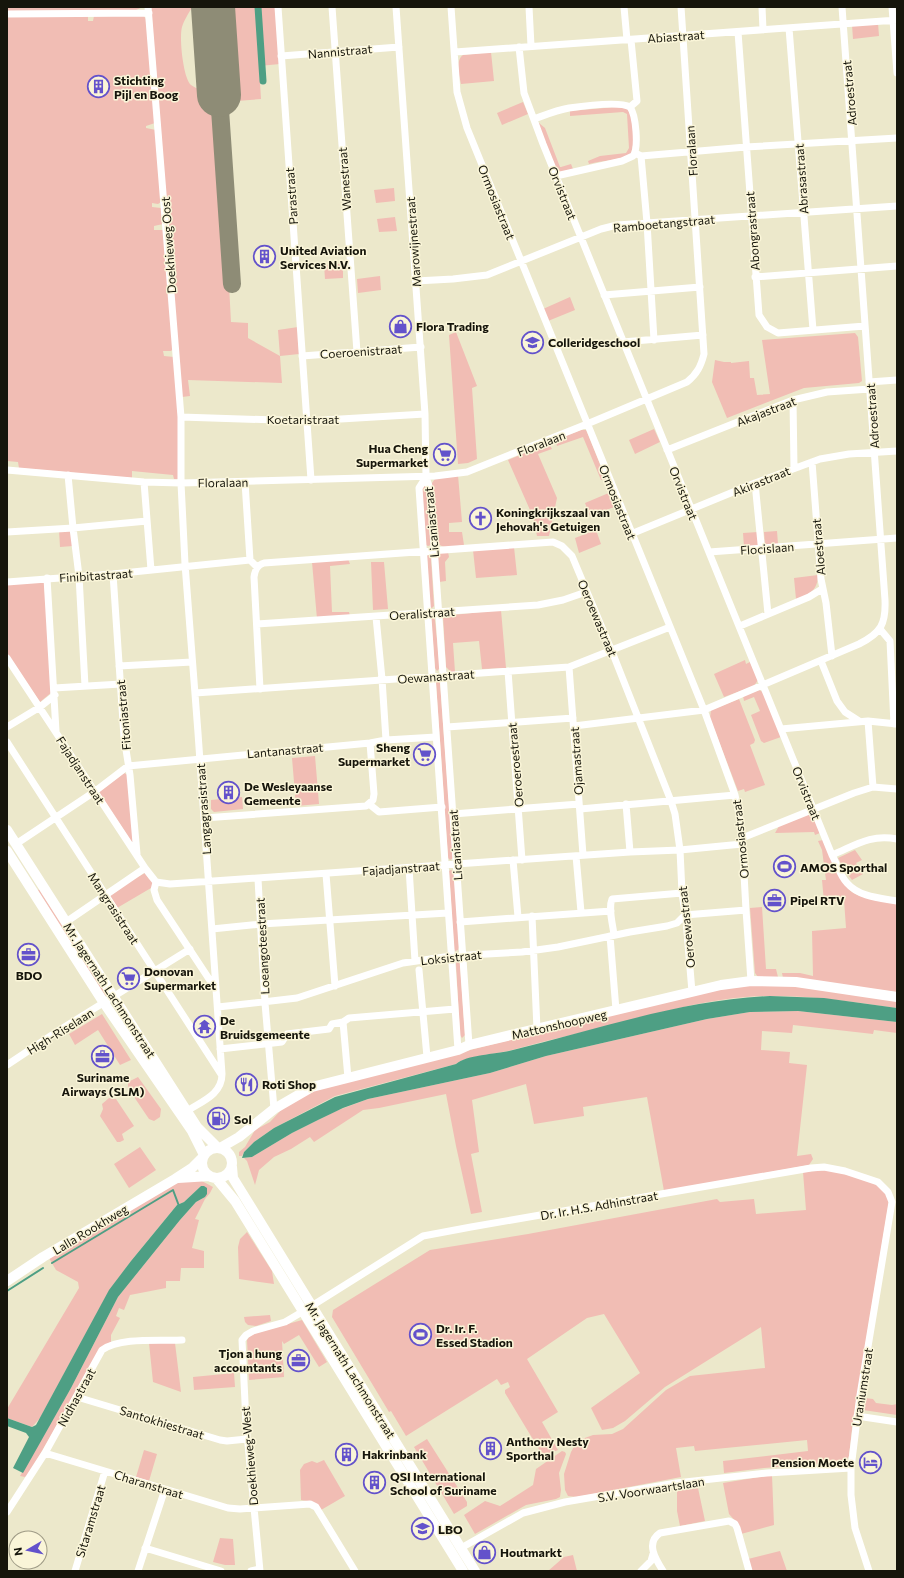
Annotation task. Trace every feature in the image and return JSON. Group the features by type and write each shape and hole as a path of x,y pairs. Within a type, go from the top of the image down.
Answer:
{"main road":[{"name":"Mr. Jagernath Lachmonstraat","path":"7,830 114,997 151,1064"},
{"name":"Mr. Jagernath Lachmonstraat","path":"7,851 104,1003 151,1064 184,1113 218,1148"},
{"path":"13,861 23,854"},
{"path":"33,892 42,885"},
{"name":"Mattonshoopweg","path":"218,1148 239,1137 274,1109 312,1087 458,1050 469,1045 721,985 752,980 796,982 897,997"},
{"name":"Mr. Jagernath Lachmonstraat","path":"184,1113 204,1156"},
{"path":"232,1165 229,1153 218,1148 208,1151 204,1156 203,1168 213,1177 225,1175 232,1165 234,1148 239,1137"},
{"name":"Lalla Rookhweg","path":"7,1281 43,1257 175,1179 192,1168 204,1156"},
{"name":"Mr. Jagernath Lachmonstraat","path":"232,1165 233,1178 475,1571"},
{"name":"Mr. Jagernath Lachmonstraat","path":"213,1177 235,1201 463,1571"},
{"name":"Lalla Rookhweg","path":"175,1179 213,1177"},
{"path":"403,1474 412,1468"},
{"path":"448,1548 459,1545"}],"street":[{"name":"Parastraat","path":"278,7 311,480"},
{"name":"Wanestraat","path":"332,7 357,352"},
{"name":"Marowijnestraat","path":"396,7 421,347 425,414 426,477"},
{"name":"Ormosiastraat","path":"451,7 457,92 467,128 631,534 704,710 736,795 742,841 752,980"},
{"path":"529,7 531,46"},
{"path":"624,7 637,101 630,108"},
{"name":"Floralaan","path":"7,470 144,482 181,483 426,477 467,472 687,382 694,377 702,364 704,354 681,7"},
{"path":"762,7 763,30"},
{"name":"Adroestraat","path":"842,7 853,142 885,610 884,620 880,629"},
{"path":"892,7 895,20 897,73"},
{"path":"7,14 148,10"},
{"name":"Doekhieweg Oost","path":"148,10 181,416 181,483"},
{"name":"Abiastraat","path":"455,52 895,20"},
{"name":"Abrasastraat","path":"789,28 813,330"},
{"name":"Abongrastraat","path":"738,32 750,216 759,315 767,327 778,333 865,326"},
{"name":"Nannistraat","path":"282,56 399,47"},
{"name":"Orvistraat","path":"519,47 524,93 580,238 740,626 832,855 846,883 853,889 863,894 897,902"},
{"path":"534,119 569,108 613,104 626,105 630,108 634,116 636,147 647,223 654,340"},
{"path":"556,176 622,161 638,154 853,142 897,138"},
{"name":"Ramboetangstraat","path":"416,280 453,279 488,275 601,229 618,225 897,206"},
{"path":"755,277 897,266"},
{"path":"604,295 700,287"},
{"path":"623,342 703,335"},
{"name":"Coeroenistraat","path":"302,356 421,347"},
{"name":"Akajastraat","path":"667,450 793,400 826,392 870,386 897,380"},
{"path":"793,400 794,468"},
{"name":"Koetaristraat","path":"181,416 307,421 425,414"},
{"name":"Akirastraat","path":"631,534 755,483 812,462 835,456 897,451"},
{"name":"Aloestraat","path":"740,626 809,597 822,588 817,544 812,462"},
{"path":"68,475 72,528 79,576 85,686"},
{"name":"Licaniastraat","path":"426,477 430,489 469,1045"},
{"name":"Licaniastraat","path":"426,477 419,488 458,1050"},
{"path":"144,482 151,570"},
{"path":"245,482 250,560 257,567 254,577 260,689"},
{"name":"Langagrasistraat","path":"181,483 185,567 222,1074 222,1082 216,1092 184,1113"},
{"path":"755,483 768,614"},
{"path":"7,532 147,521"},
{"name":"Flocislaan","path":"709,552 897,538"},
{"name":"Oeroewastraat","path":"257,567 264,563 434,550 558,543 568,550 572,556 611,649 675,814 680,850 682,893 692,992"},
{"name":"Finibitastraat","path":"7,582 112,574 250,560"},
{"name":"Fitoniastraat","path":"112,574 124,737 137,856"},
{"path":"47,578 56,731"},
{"path":"822,588 826,603 832,656"},
{"name":"Oeralistraat","path":"257,624 538,605 563,600 586,592"},
{"path":"376,617 386,740"},
{"name":"Oewanastraat","path":"195,693 382,679 432,676 443,677 569,667 611,649 670,627"},
{"path":"574,726 704,710 866,641 880,629 893,640 896,724 859,721 781,729"},
{"name":"Fajadjanstraat","path":"7,658 56,731 94,792 156,882 170,884 258,879 513,860 680,850 742,841 814,809 873,787"},
{"path":"821,661 837,701 845,712 859,721"},
{"path":"119,666 192,662"},
{"name":"Ojamastraat","path":"569,667 580,806 581,912"},
{"name":"Oeroeroestraat","path":"508,671 522,860"},
{"path":"7,727 40,707 54,692 85,686 121,684"},
{"path":"447,727 573,718"},
{"path":"868,721 873,787 897,789"},
{"name":"Lantanastraat","path":"128,766 370,743 386,740 436,737"},
{"name":"Mangrasistraat","path":"7,742 222,1074"},
{"path":"204,818 362,807 369,804 374,794 370,743"},
{"path":"16,844 94,792 128,766"},
{"path":"453,814 671,801 736,795"},
{"path":"369,804 380,812 442,806"},
{"path":"626,804 630,852"},
{"path":"832,855 877,837 897,839"},
{"path":"513,860 518,917"},
{"path":"66,922 145,868"},
{"path":"409,868 415,961"},
{"path":"326,874 335,986"},
{"name":"Loeangoteestraat","path":"258,879 274,1109"},
{"path":"156,882 154,890 157,900 216,989"},
{"path":"616,1010 611,902 614,898 682,893"},
{"path":"460,922 611,910"},
{"path":"685,915 746,910"},
{"path":"212,929 261,924 448,914"},
{"name":"Loksistraat","path":"218,1007 266,1003 297,998 403,963 451,956 534,950 667,926 677,923 685,915"},
{"path":"532,916 537,1029"},
{"name":"High-Riselaan","path":"7,1065 190,949"},
{"path":"419,970 427,1057"},
{"path":"220,1049 282,1042 287,1034 329,1029 332,1024 343,1022 349,1018 455,1009"},
{"path":"343,1022 348,1078"},
{"name":"Dr. Ir. H.S. Adhinstraat","path":"242,1340 246,1335 253,1331 285,1322 422,1236 811,1168 824,1167 845,1171 878,1182 888,1192 892,1202"},
{"name":"Uraniumstraat","path":"869,1571 855,1528 851,1495 851,1468 857,1416 892,1202"},
{"name":"Nidhastraat","path":"7,1512 45,1453 102,1350 131,1342 182,1340"},
{"name":"Doekhieweg-West","path":"242,1340 247,1439 260,1570"},
{"name":"Santokhiestraat","path":"77,1396 220,1440 227,1441 247,1439"},
{"path":"857,1416 897,1422"},
{"name":"Charanstraat","path":"45,1453 228,1508 254,1508 310,1504 316,1507 355,1571"},
{"name":"S.V. Voorwaartslaan","path":"459,1545 523,1513 565,1502 676,1483 767,1473 851,1468"},
{"name":"Sitaramstraat","path":"75,1571 105,1471"},
{"path":"138,1571 165,1489"},
{"path":"641,1571 651,1561 654,1539 660,1533 729,1521 732,1522 737,1528 749,1571"},
{"path":"145,1548 201,1568 221,1571"},
{"path":"653,1554 663,1571"},
{"path":"251,1571 260,1570"}],"shaded area":[{"path":"7,7 143,7 136,10 7,11"},
{"path":"151,7 192,7 185,19 181,32 182,57 188,81 195,87 209,91 212,102 221,248 227,248 231,322 248,323 248,338 280,356 282,383 188,380 190,396 182,397"},
{"path":"230,7 275,7 280,64 259,66 261,99 237,101"},
{"path":"88,15 88,21 93,21 94,16 143,15 146,19 155,123 146,126 146,128 156,130 161,202 158,204 152,203 152,207 161,208 163,224 154,226 154,230 164,230 173,349 171,351 163,351 164,356 174,357 182,467 179,479 174,479 173,475 132,471 132,478 19,468 18,462 7,461 7,16"},
{"path":"878,23 879,36 853,39 852,25"},
{"path":"491,52 494,81 461,84 458,64 463,55"},
{"path":"523,102 528,114 502,125 497,113"},
{"path":"616,107 627,108 632,119 634,137 631,154 621,158 589,164 588,161 600,156 626,153 629,148 627,114 623,112 570,116 570,111"},
{"path":"539,123 545,128 560,167 571,164 573,169 561,172 556,169"},
{"path":"394,188 395,201 376,203 374,190"},
{"path":"395,217 397,231 379,232 377,219"},
{"path":"343,264 343,278 325,279 324,265"},
{"path":"380,276 381,290 358,293 357,279"},
{"path":"570,297 575,310 548,321 543,309"},
{"path":"298,327 299,354 280,356 278,330"},
{"path":"456,332 477,386 472,388 477,459 468,463 458,464 449,335"},
{"path":"855,333 858,337 862,381 859,383 804,388 727,418 712,382 715,360 731,363 749,361 750,378 754,378 757,395 770,394 762,340"},
{"path":"654,429 660,442 635,454 629,440"},
{"path":"581,430 586,430 606,479 601,480 583,437 557,446 555,440"},
{"path":"549,443 552,449 538,454 557,498 549,536 537,536 532,510 530,510 508,460"},
{"path":"458,475 462,522 449,523 449,532 462,532 464,545 444,547 438,543 437,540 432,483 435,479"},
{"path":"422,487 426,487 431,545 428,546 426,545"},
{"path":"611,492 617,506 590,516 585,503"},
{"path":"59,530 70,530 73,546 60,547"},
{"path":"596,530 601,544 579,553 575,538"},
{"path":"777,531 778,544 765,545 764,532"},
{"path":"758,532 759,545 744,547 743,533"},
{"path":"514,547 517,575 476,578 473,550"},
{"path":"448,552 449,557 445,562 446,581 439,582 438,555"},
{"path":"429,555 431,558 434,606 432,608 430,607 427,556"},
{"path":"348,559 350,564 330,566 332,612 349,612 350,616 317,619 312,562"},
{"path":"371,562 384,562 388,609 373,610"},
{"path":"818,575 818,580 812,591 805,596 796,599 794,578"},
{"path":"44,581 52,692 40,702 7,653 7,584"},
{"path":"501,610 506,668 482,669 479,641 453,643 455,672 451,672 446,667 443,616"},
{"path":"433,617 435,620 440,668 437,671 435,668 431,618"},
{"path":"745,660 746,664 750,662 758,680 754,686 724,697 714,674"},
{"path":"438,681 440,683 453,858 450,860 448,858 436,683"},
{"path":"759,690 763,692 781,737 764,743 761,741 751,715 760,711 754,697 744,701 743,696"},
{"path":"739,699 755,740 754,743 750,745 765,785 745,792 744,789 738,791 710,718 711,710"},
{"path":"315,756 319,804 296,806 292,758"},
{"path":"124,773 128,775 133,844 100,794 100,791"},
{"path":"242,797 243,809 214,812 211,809 211,800"},
{"path":"809,814 813,816 820,833 815,835 814,832 775,833 779,826"},
{"path":"823,840 840,875 852,892 868,899 897,904 897,992 783,978 782,973 800,973 813,976 812,931 846,928 844,900 824,902 822,880 826,880 822,850 818,841"},
{"path":"855,850 862,860 856,863 863,874 852,880 838,858"},
{"path":"451,870 454,872 459,947 458,950 455,951 449,871"},
{"path":"145,873 154,883 151,888 117,908 110,896 132,880"},
{"path":"39,889 107,996 105,996 38,891"},
{"path":"762,907 766,969 776,969 778,977 758,977 755,973 750,908"},
{"path":"457,961 460,964 465,1035 462,1038 460,1035"},
{"path":"749,984 789,985 897,1000 897,1008 822,998 784,996 731,998 689,1006 506,1051 467,1059 456,1064 335,1096 274,1128 254,1142 242,1156 239,1156 239,1152 245,1147 255,1130 270,1122 282,1109 318,1088 714,989"},
{"path":"770,996 824,998 897,1008 897,1022 798,1011 750,1012 707,1019 546,1056 490,1073 368,1099 343,1108 292,1133 252,1157 242,1158 244,1152 254,1142 274,1128 335,1097 456,1064 474,1057 509,1051 638,1017 704,1003"},
{"path":"798,1011 897,1022 897,1033 874,1030 873,1034 793,1025 792,1033 762,1031 761,1050 790,1052 789,1063 807,1065 797,1156 811,1154 813,1159 809,1165 664,1191 647,1097 583,1107 584,1116 534,1124 526,1084 472,1100 479,1152 471,1154 482,1212 471,1214 446,1094 363,1110 314,1142 310,1137 291,1149 274,1157 259,1170 255,1185 247,1161 244,1158 252,1157 292,1133 336,1111 368,1099 490,1073 546,1056 707,1019 750,1012"},
{"path":"102,1014 131,1060 120,1065 98,1030 75,1045 69,1034"},
{"path":"138,1077 161,1109 160,1117 154,1121 149,1119 128,1088 128,1082"},
{"path":"109,1098 116,1099 134,1126 122,1134 124,1140 120,1142 117,1142 100,1116 103,1109 102,1104"},
{"path":"140,1147 156,1170 129,1188 114,1164"},
{"path":"828,1170 868,1180 883,1189 889,1201 853,1420 849,1456 845,1462 764,1468 724,1473 723,1461 808,1451 807,1440 695,1451 694,1446 676,1448 681,1477 577,1497 568,1496 565,1490 564,1474 571,1452 576,1443 593,1435 612,1434 623,1429 666,1390 690,1376 765,1368 761,1327 665,1387 625,1421 613,1428 602,1430 591,1408 640,1373 604,1314 587,1318 527,1359 558,1412 542,1422 558,1450 543,1456 505,1393 505,1390 510,1387 508,1382 501,1385 497,1379 406,1436 391,1411 389,1412 332,1317 333,1310 430,1250 528,1234 717,1199 720,1202 754,1199 756,1214 806,1210 803,1172"},
{"path":"198,1179 213,1187 195,1219 199,1220 192,1248 204,1251 204,1268 181,1268 180,1281 166,1281 166,1288 130,1295 124,1310 119,1308 116,1316 120,1318 111,1335 111,1342 103,1346 28,1475 25,1477 20,1476 71,1388 118,1297 180,1220 196,1202 205,1197 207,1191 201,1186 184,1202 177,1205 131,1261 109,1291 40,1418 32,1427 7,1418 7,1409 79,1288 78,1282 56,1270 49,1258 178,1180"},
{"path":"201,1186 207,1188 207,1194 205,1197 196,1202 180,1220 118,1297 71,1388 23,1473 13,1468 29,1437 26,1433 7,1426 7,1418 32,1427 36,1425 109,1290 177,1205 184,1202"},
{"path":"247,1232 272,1271 274,1284 239,1279 238,1247 240,1239"},
{"path":"270,1315 271,1321 256,1326 248,1325 245,1322 244,1317"},
{"path":"302,1320 327,1362 319,1367 299,1335 284,1344 282,1341 284,1377 249,1380 247,1340 250,1336"},
{"path":"149,1343 175,1343 181,1392 153,1382"},
{"path":"234,1373 235,1387 194,1390 193,1377"},
{"path":"865,1398 873,1399 876,1403 892,1405 897,1404 897,1415 863,1410"},
{"path":"427,1439 467,1502 467,1506 454,1514 414,1447"},
{"path":"144,1450 157,1454 149,1481 136,1477"},
{"path":"562,1451 566,1454 559,1473 561,1490 560,1497 526,1505 475,1534 464,1515 485,1501 500,1506 533,1485 536,1469"},
{"path":"324,1460 345,1496 321,1510 313,1502 301,1500 300,1470 304,1464 312,1461 317,1463"},
{"path":"772,1475 774,1525 741,1534 737,1523 729,1514 723,1483"},
{"path":"698,1488 705,1521 680,1526 677,1511 677,1491"},
{"path":"220,1538 233,1539 235,1565 225,1565 213,1562"},
{"path":"780,1551 787,1571 752,1571 748,1559"},
{"path":"573,1555 577,1571 548,1571 564,1557"}],"waterway":[{"path":"258,7 263,81"},
{"path":"52,1263 173,1190 179,1206"},
{"path":"7,1291 43,1268"}],"taxiway":[{"path":"219,95 232,284"}],"runway":[{"path":"213,7 219,95"}],"place":[{"name":"Stichting Pijl en Boog","path":"98,87"},
{"name":"United Aviation Services N.V.","path":"264,257"},
{"name":"Flora Trading","path":"401,326"},
{"name":"Colleridgeschool","path":"532,342"},
{"name":"Hua Cheng Supermarket","path":"444,455"},
{"name":"Koningkrijkszaal van Jehovah's Getuigen","path":"480,519"},
{"name":"Sheng Supermarket","path":"425,754"},
{"name":"De Wesleyaanse Gemeente","path":"228,793"},
{"name":"AMOS Sporthal","path":"784,867"},
{"name":"Pipel RTV","path":"774,900"},
{"name":"BDO","path":"29,954"},
{"name":"Donovan Supermarket","path":"129,978"},
{"name":"De Bruidsgemeente","path":"204,1027"},
{"name":"Suriname Airways (SLM)","path":"103,1056"},
{"name":"Roti Shop","path":"246,1084"},
{"name":"Sol","path":"219,1119"},
{"name":"Dr. Ir. F. Essed Stadion","path":"420,1335"},
{"name":"Tjon a hung accountants","path":"298,1360"},
{"name":"Anthony Nesty Sporthal","path":"491,1448"},
{"name":"Hakrinbank","path":"347,1454"},
{"name":"Pension Moete","path":"870,1462"},
{"name":"QSI International School of Suriname","path":"375,1483"},
{"name":"LBO","path":"422,1529"},
{"name":"Houtmarkt","path":"484,1552"}]}
